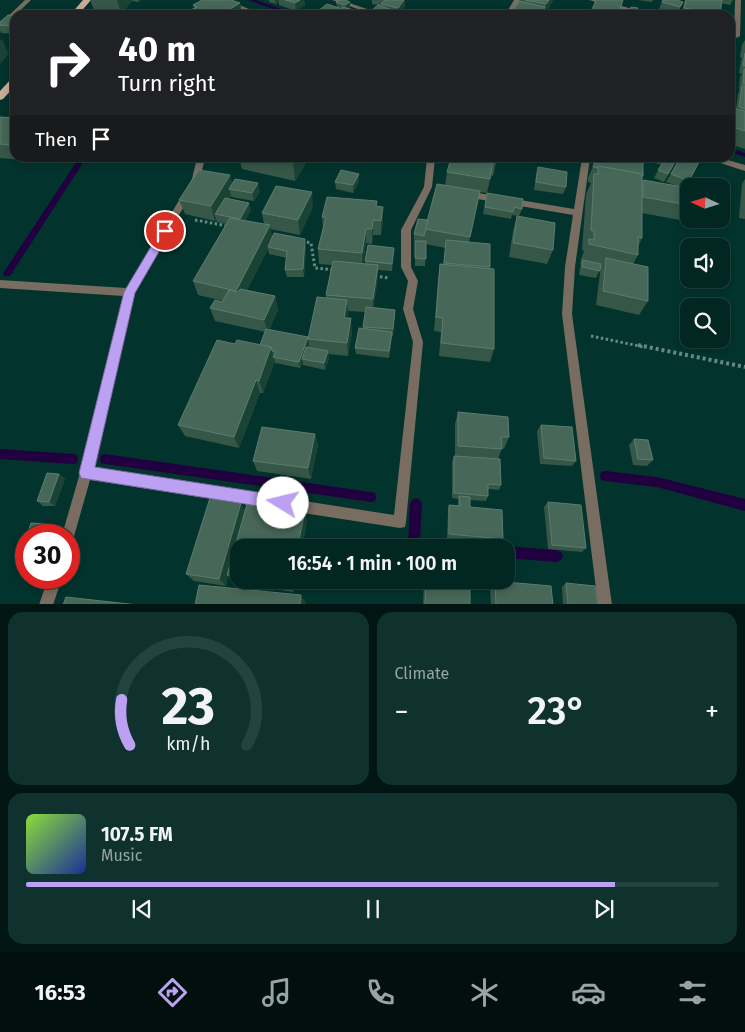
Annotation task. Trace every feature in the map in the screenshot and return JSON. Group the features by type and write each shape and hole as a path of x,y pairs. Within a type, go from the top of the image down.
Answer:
{"main road":[{"path":"78,10 87,0"},
{"path":"0,97 10,86"}],"street":[{"path":"18,10 28,0"},
{"path":"221,0 248,10"},
{"path":"335,0 366,10"},
{"path":"592,0 632,10"},
{"path":"735,27 738,0"},
{"path":"0,28 10,18"},
{"path":"71,524 86,473 130,292 196,178 200,162"},
{"path":"86,473 400,522 418,342 408,309 413,281 406,267 406,230 433,188 431,162"},
{"path":"585,162 570,267 567,314 605,604"},
{"path":"726,162 745,168"},
{"path":"456,192 578,213"},
{"path":"0,284 130,292"},
{"path":"46,604 51,589"}],"path":[{"path":"174,216 233,228"},
{"path":"302,241 312,243 315,268 334,270"},
{"path":"374,276 413,281"},
{"path":"569,331 745,367"}],"building":[{"path":"202,0 231,0 240,3 228,10 191,10 197,7 193,5"},
{"path":"285,0 300,0 295,3"},
{"path":"340,0 350,2 345,5 336,2"},
{"path":"385,0 404,0 398,8 381,4"},
{"path":"525,0 549,0 546,4"},
{"path":"596,0 623,0 620,10 592,10"},
{"path":"663,0 683,2 680,7 662,2"},
{"path":"686,0 722,0 721,10 684,8"},
{"path":"519,1 545,7 544,10 514,10"},
{"path":"327,4 339,8 336,10 319,10"},
{"path":"378,5 392,10 372,10"},
{"path":"343,7 353,10 339,10"},
{"path":"631,7 638,8 637,10 630,10"},
{"path":"10,15 10,26 0,25 0,22"},
{"path":"744,69 745,84 743,84"},
{"path":"742,86 745,86 745,109 739,107"},
{"path":"735,108 745,111 745,131 735,128"},
{"path":"0,117 10,118 10,145 0,144"},
{"path":"450,162 493,162 490,179 447,172"},
{"path":"598,162 643,162 643,176 642,174 598,166 598,168 593,167 594,163 598,164"},
{"path":"663,162 675,162 668,174 658,170"},
{"path":"678,162 699,162 691,178 681,178 671,174"},
{"path":"598,166 642,174 642,238 638,237 638,255 589,244 589,239 594,240 594,231 591,230 594,174 598,174"},
{"path":"538,167 567,172 566,187 536,182"},
{"path":"199,170 230,175 211,206 179,200"},
{"path":"341,170 359,174 353,185 335,182"},
{"path":"235,179 258,183 252,193 229,189"},
{"path":"643,180 680,186 680,203 643,197"},
{"path":"437,184 480,191 470,237 425,229"},
{"path":"276,186 312,192 298,220 262,213"},
{"path":"487,193 523,199 522,209 514,207 513,212 485,207"},
{"path":"327,197 377,201 376,206 383,207 381,221 373,220 372,229 366,229 362,253 318,249 326,217 322,217"},
{"path":"225,198 249,203 240,219 215,214"},
{"path":"517,216 555,223 553,250 513,243"},
{"path":"230,218 270,225 236,291 193,281"},
{"path":"418,219 428,220 424,236 414,234"},
{"path":"274,233 305,239 303,269 285,270 287,251 268,247"},
{"path":"446,240 490,244 490,267 444,263"},
{"path":"415,241 426,241 426,259 415,258"},
{"path":"368,245 394,248 392,264 365,261"},
{"path":"606,258 648,267 648,301 603,291"},
{"path":"583,260 601,264 600,271 582,267"},
{"path":"333,261 378,265 373,299 326,295"},
{"path":"440,264 494,269 494,349 441,343 443,318 436,317"},
{"path":"240,289 275,296 264,320 210,308 215,300 222,302 229,290 238,292"},
{"path":"317,297 347,300 344,318 351,318 347,343 308,339"},
{"path":"366,307 395,310 393,329 363,327"},
{"path":"359,328 392,332 389,351 355,348"},
{"path":"266,329 308,337 299,362 273,357 276,351 272,351 271,347 260,345"},
{"path":"217,340 235,344 237,340 271,347 259,381 256,380 234,437 178,425"},
{"path":"306,347 328,351 324,363 302,359"},
{"path":"458,412 508,417 509,437 501,437 502,449 458,446"},
{"path":"541,425 572,427 576,461 544,458"},
{"path":"262,427 315,434 308,468 253,461"},
{"path":"634,439 648,440 653,460 638,459"},
{"path":"454,456 500,459 501,485 488,484 488,496 454,493"},
{"path":"47,473 59,474 49,502 37,501"},
{"path":"459,496 470,497 470,507 502,510 503,539 449,534 449,505 460,506"},
{"path":"210,498 241,503 219,579 186,574"},
{"path":"548,502 581,505 586,548 552,545"},
{"path":"247,504 305,512 299,539 237,539"},
{"path":"230,564 230,576 227,575"},
{"path":"515,583 551,586 553,604 496,604 495,589 515,589"},
{"path":"566,583 595,586 598,604 568,604"},
{"path":"199,585 301,595 300,604 195,604"},
{"path":"426,589 470,589 470,604 425,604"},
{"path":"66,597 129,604 63,604"}],"waterway":[{"path":"251,0 280,10"},
{"path":"735,152 745,155"},
{"path":"7,274 79,162"},
{"path":"0,454 73,459"},
{"path":"105,459 371,497"},
{"path":"605,476 657,482 745,505"},
{"path":"414,539 416,504"},
{"path":"515,553 557,556"}],"route":[{"path":"165,231 130,292 86,473 283,503"}]}
